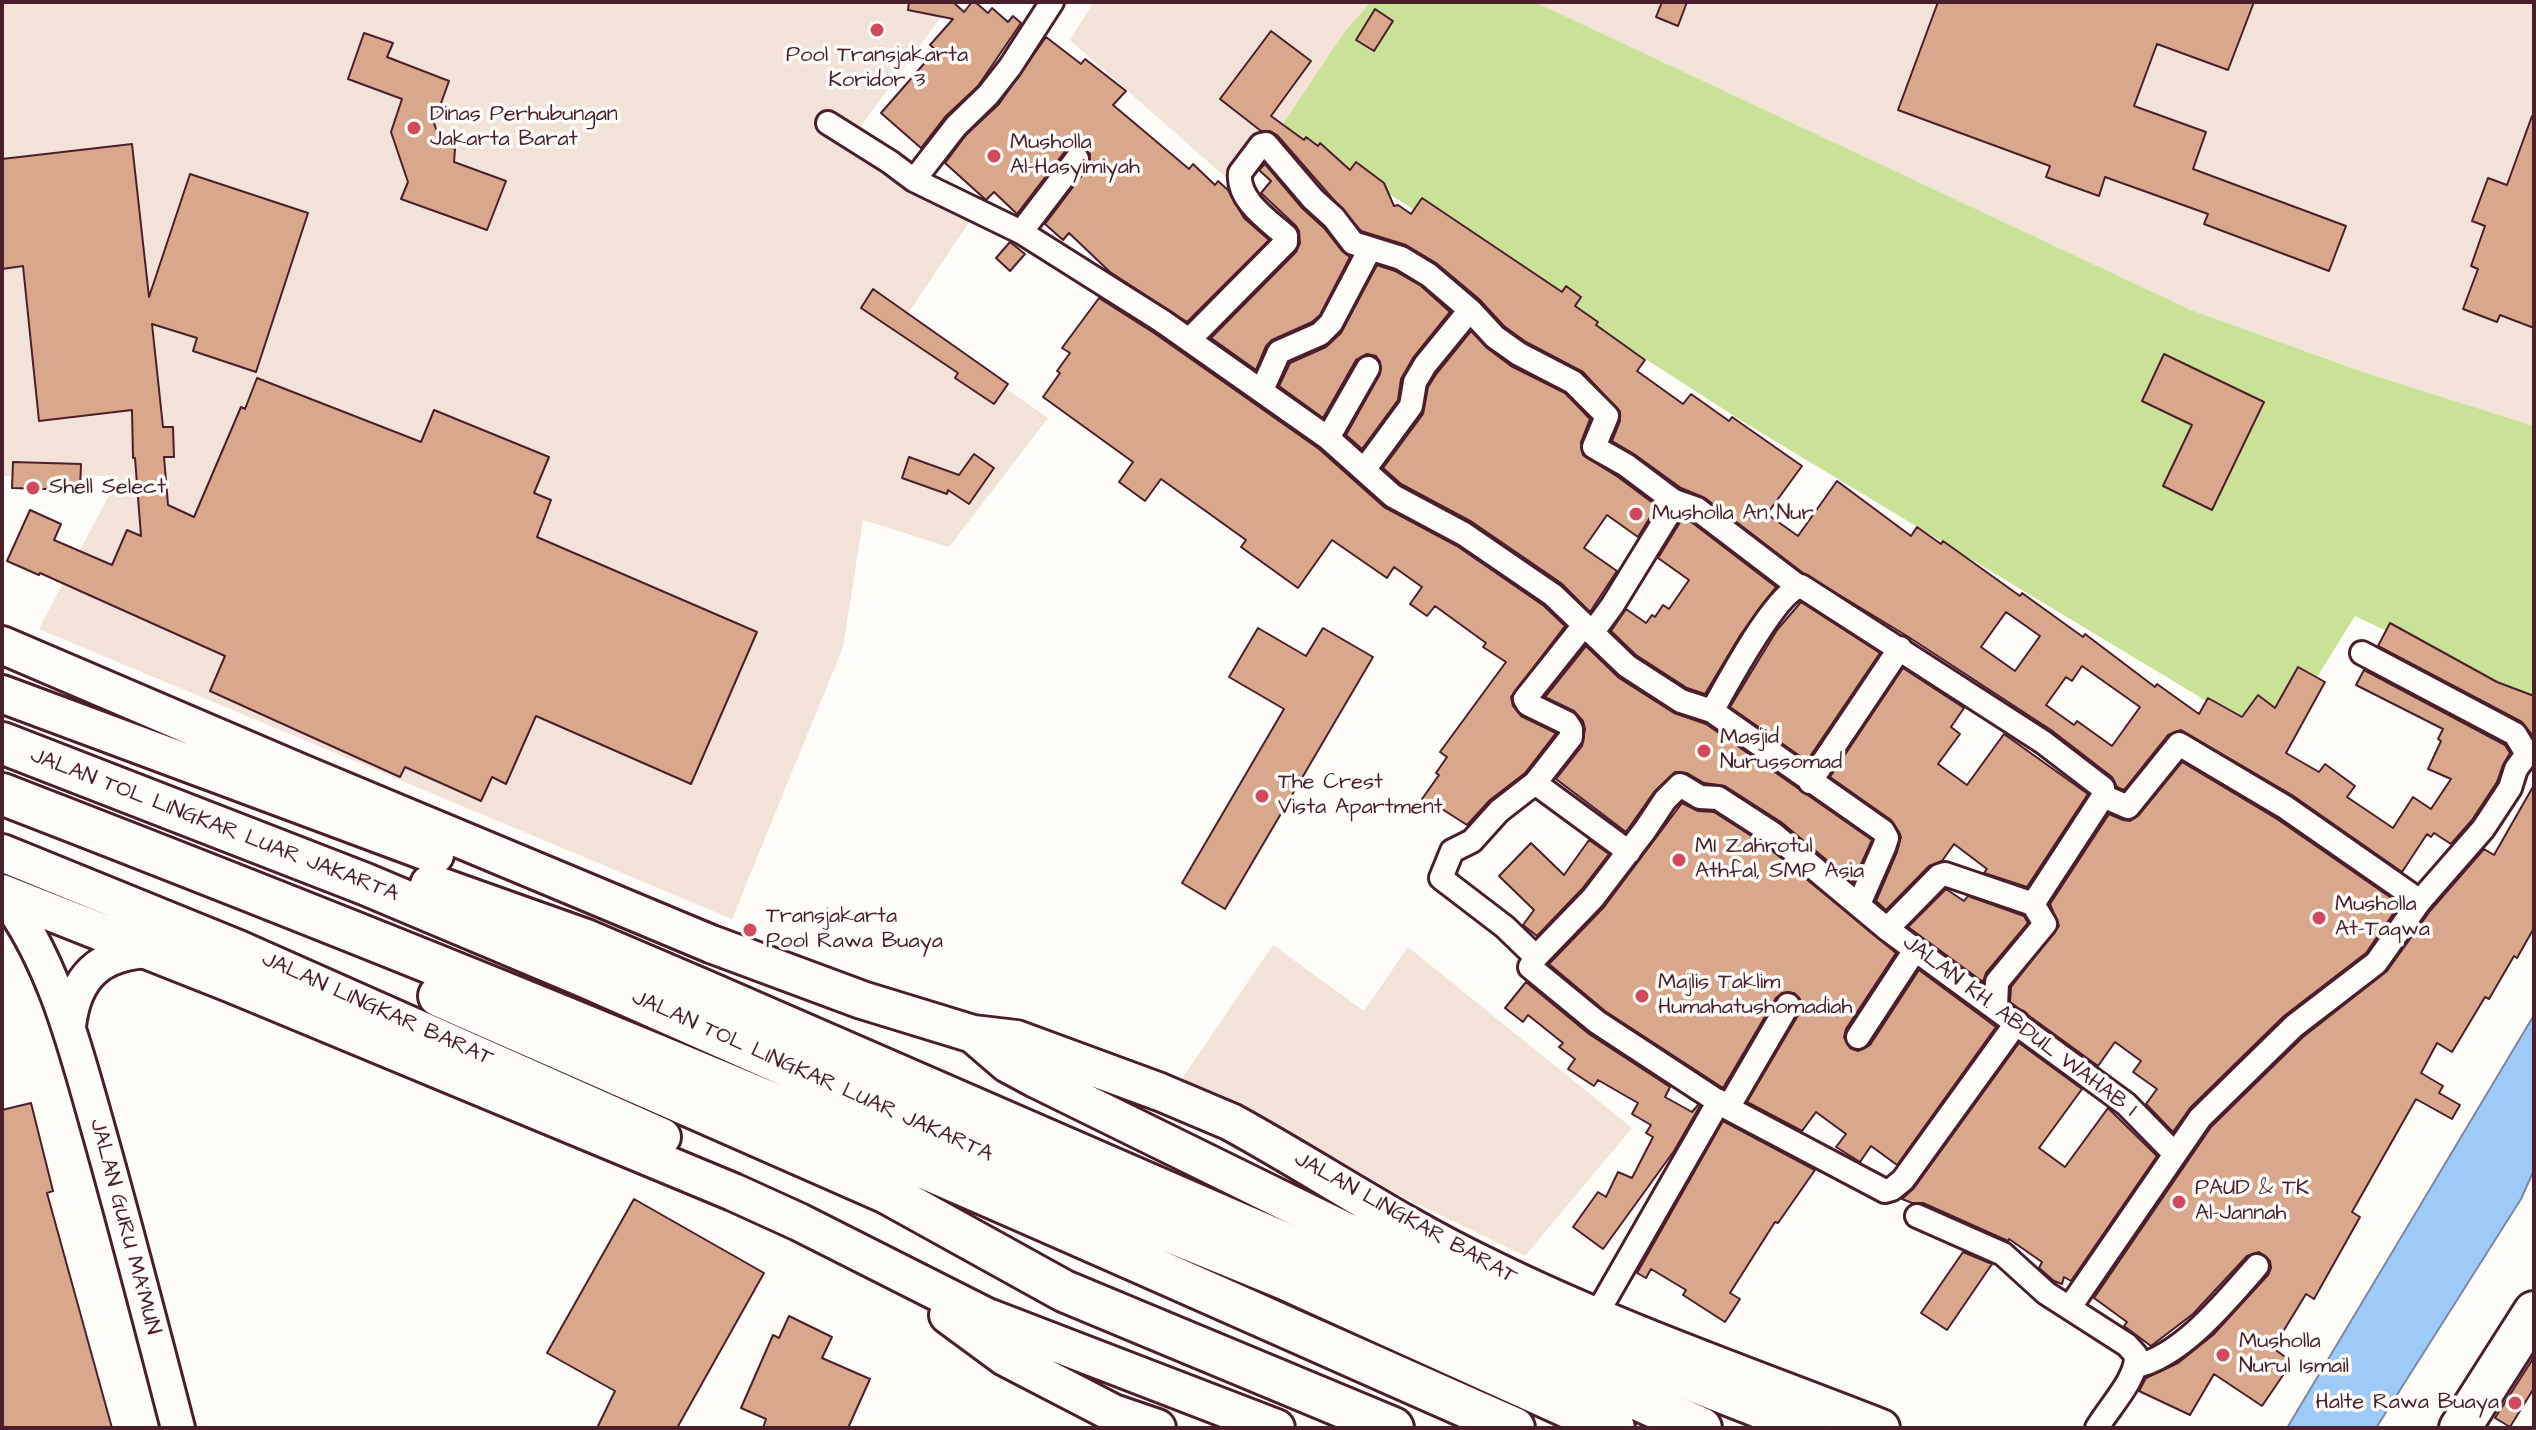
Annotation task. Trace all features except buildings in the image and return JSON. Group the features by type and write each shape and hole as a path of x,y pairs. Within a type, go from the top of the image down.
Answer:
{"highway":[{"name":"JALAN TOL LINGKAR LUAR JAKARTA","path":"2,743 321,868 586,977 1065,1189 1285,1279 1614,1428"},
{"name":"JALAN TOL LINGKAR LUAR JAKARTA","path":"2,794 251,891 870,1145 1514,1428"},
{"path":"321,868 348,858 360,861 583,939 1413,1299 1701,1428"},
{"path":"251,891 308,938 887,1193 1064,1291 1393,1428"},
{"path":"2460,1428 2534,1312"}],"main road":[{"name":"JALAN LINGKAR BARAT","path":"2,645 705,941 862,1000 973,1034 1016,1039 1160,1092 1231,1122 1449,1248 1595,1317 1881,1428"},
{"name":"JALAN LINGKAR BARAT","path":"2,694 646,933 689,942 705,941"},
{"name":"JALAN LINGKAR BARAT","path":"2,853 238,949 710,1158 726,1172 730,1185"},
{"name":"JALAN LINGKAR BARAT","path":"2,893 730,1185 985,1316 1276,1428"},
{"name":"JALAN LINGKAR BARAT","path":"973,1034 1008,1064 1500,1307 1807,1428"},
{"name":"JALAN LINGKAR BARAT","path":"898,1273 1005,1357 1113,1413 1157,1428"}],"street":[{"path":"914,180 956,126 988,95 1010,67 1052,2"},
{"path":"828,123 914,180 1021,232 1189,340 1328,438 1393,496 1464,534 1553,595 1627,666 1681,701 1712,711 1883,831 1887,838 1859,904"},
{"path":"1189,340 1287,240 1250,204 1239,179 1240,173 1264,143 1334,218 1353,243 1401,258 1429,275 1470,310 1495,337 1519,354 1573,382 1607,416 1594,447 1626,465 1674,501 1697,509 1798,586 1805,587 2043,742 2103,788 2103,796 2033,904"},
{"path":"1021,232 1077,159"},
{"path":"1262,390 1279,352 1320,334 1331,323 1370,249"},
{"path":"1364,470 1411,406 1415,382 1425,365 1470,310"},
{"path":"1328,438 1368,368"},
{"path":"1536,957 1505,927 1441,875 1452,851 1472,841 1499,811 1535,783 1571,737 1567,723 1528,704 1525,699 1612,606 1674,501"},
{"path":"1712,711 1759,631 1798,586"},
{"path":"1810,782 1900,648"},
{"path":"2070,1307 2200,1118 2294,1026 2376,963 2420,901 2483,829 2510,788 2516,769 2531,754 2515,734 2362,653"},
{"path":"2103,796 2128,807 2179,744 2285,807 2420,901"},
{"path":"1535,783 1629,852 1593,898 1530,967 1597,1022 1724,1105 1885,1191 1903,1180 2017,1022"},
{"name":"JALAN KH. ABDUL WAHAB I","path":"1629,852 1679,785 1700,797 1717,797 1772,833 1887,929 2126,1104 2175,1154"},
{"path":"1887,929 1939,876 1945,874 2033,904 2045,924 1997,982 1996,1008"},
{"name":"JALAN GURU MA'MUN","path":"2,893 32,938 69,1026 178,1428"},
{"path":"1858,1037 1915,950"},
{"name":"JALAN GURU MA'MUN","path":"69,1026 71,1005 79,986 92,970 109,958 129,952 150,951"},
{"path":"1595,1317 1788,1005"},
{"path":"1917,1216 2003,1254 2046,1293 2127,1345 2136,1355 2137,1366 2097,1428"},
{"path":"2137,1366 2153,1362 2212,1317 2257,1266"}],"shaded area":[{"path":"2,2 952,2 861,126 973,216 905,318 1048,418 949,547 863,520 843,647 732,919 39,629 119,476 2,476"},
{"path":"1094,2 1371,2 1345,31 1239,189 1070,40"},
{"path":"1535,2 2534,2 2534,426 2363,372 2191,310"},
{"path":"1273,945 1364,1011 1408,947 1632,1128 1525,1256 1175,1089"}],"green space":[{"path":"1371,2 1535,2 2191,310 2363,372 2534,426 2534,701 2355,616 2276,743 1745,423 1282,125 1345,31"}],"water":[{"path":"2534,1015 2534,1170 2521,1199 2376,1428 2287,1428"}],"place":[{"name":"Pool Transjakarta Koridor 3","path":"877,30"},
{"name":"Dinas Perhubungan Jakarta Barat","path":"414,128"},
{"name":"Musholla Al-Hasyimiyah","path":"994,156"},
{"name":"Shell Select","path":"33,488"},
{"name":"Musholla An Nur","path":"1636,514"},
{"name":"Masjid Nurussomad","path":"1704,751"},
{"name":"The Crest Vista Apartment","path":"1262,796"},
{"name":"MI Zahrotul Athfal, SMP Asia","path":"1679,860"},
{"name":"Musholla At-Taqwa","path":"2319,918"},
{"name":"Transjakarta Pool Rawa Buaya","path":"750,930"},
{"name":"Majlis Taklim Humahatushomadiah","path":"1642,996"},
{"name":"PAUD & TK Al-Jannah","path":"2179,1202"},
{"name":"Musholla Nurul Ismail","path":"2223,1355"},
{"name":"Halte Rawa Buaya","path":"2515,1403"}]}
